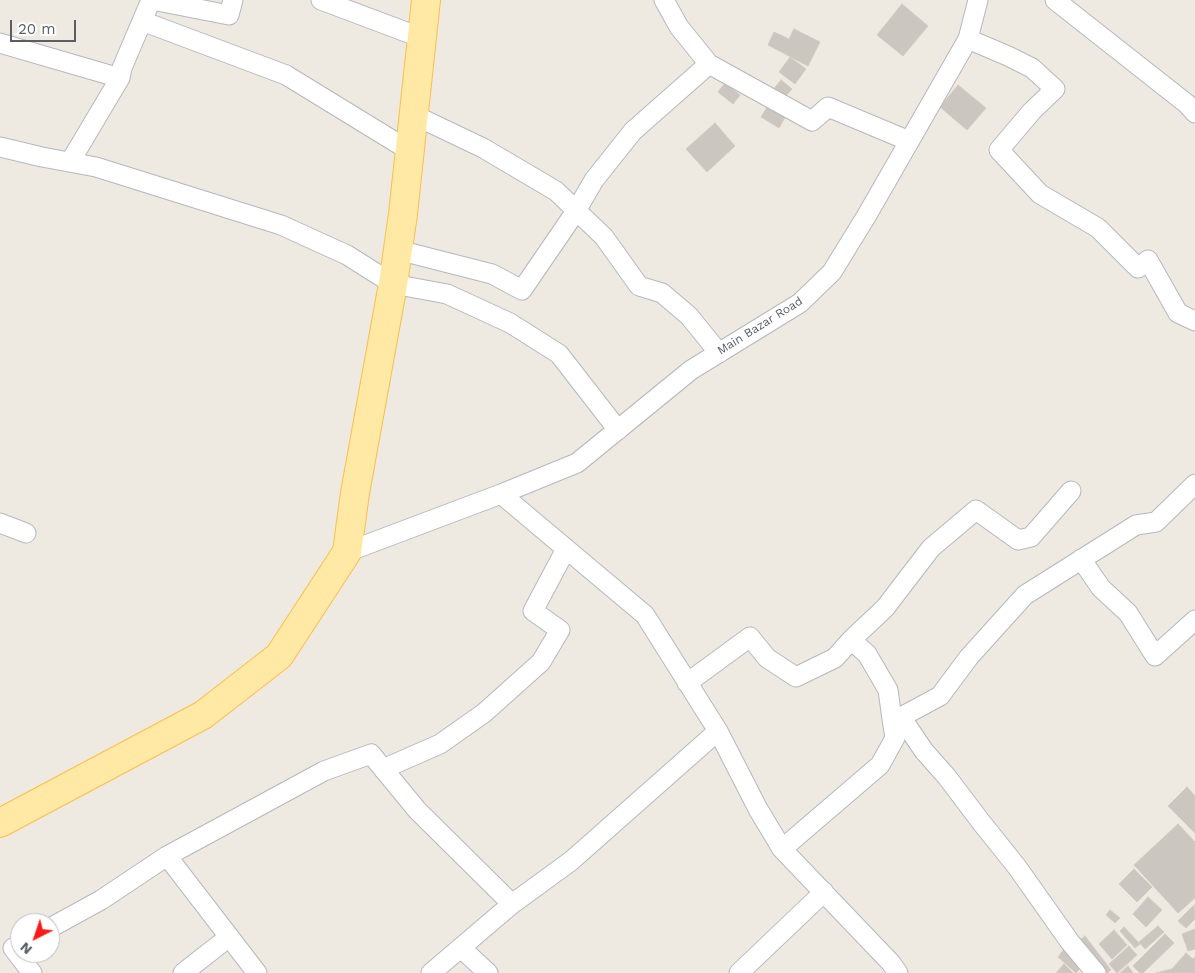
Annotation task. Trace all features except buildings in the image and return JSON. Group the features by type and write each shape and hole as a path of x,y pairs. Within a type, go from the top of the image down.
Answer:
{"main road":[{"path":"0,823 203,715 280,656 348,552 355,493 398,250 426,0"}],"street":[{"path":"70,162 120,78 122,68 152,0 230,15 233,0"},
{"path":"320,0 422,38"},
{"path":"664,0 679,27 709,64 812,121 828,107 909,141"},
{"name":"Main Bazar Road","path":"348,552 577,463 691,370 800,303 832,272 909,141 968,39 978,0"},
{"path":"1055,0 1187,104 1195,113"},
{"path":"142,20 286,75 410,151"},
{"path":"968,39 1032,68 1055,89 1032,111 1000,150 1040,194 1098,228 1138,268 1148,260 1178,313 1195,321"},
{"path":"0,43 120,78"},
{"path":"398,250 492,274 522,290 576,211 594,180 633,131 709,64"},
{"path":"414,115 483,148 556,191 604,237 639,286 662,293 689,316 719,353"},
{"path":"0,147 96,167 280,225 347,255 393,284 446,294 510,323 559,354 618,430"},
{"path":"897,718 940,696 969,657 1025,595 1136,525 1156,522 1195,484"},
{"path":"687,683 750,637 767,658 796,677 835,658 884,608 931,548 976,510 1018,540 1031,537 1071,492"},
{"path":"501,494 645,615 718,731 758,809 782,849 891,963 898,973"},
{"path":"0,522 26,533"},
{"path":"383,769 440,744 484,713 541,662 560,630 533,611 566,549"},
{"path":"1081,559 1101,588 1128,613 1155,656 1195,620"},
{"path":"782,849 880,765 896,738 897,718 888,690 867,654 851,640"},
{"path":"897,718 947,777 980,822 1017,867 1070,942 1096,973"},
{"path":"431,973 512,904 571,861 718,731"},
{"path":"60,923 101,900 168,856 324,770 371,754 417,810 512,904"},
{"path":"168,856 257,973"},
{"path":"739,973 824,892"},
{"path":"183,973 229,937"},
{"path":"461,948 488,973"},
{"path":"23,963 32,973"}]}
